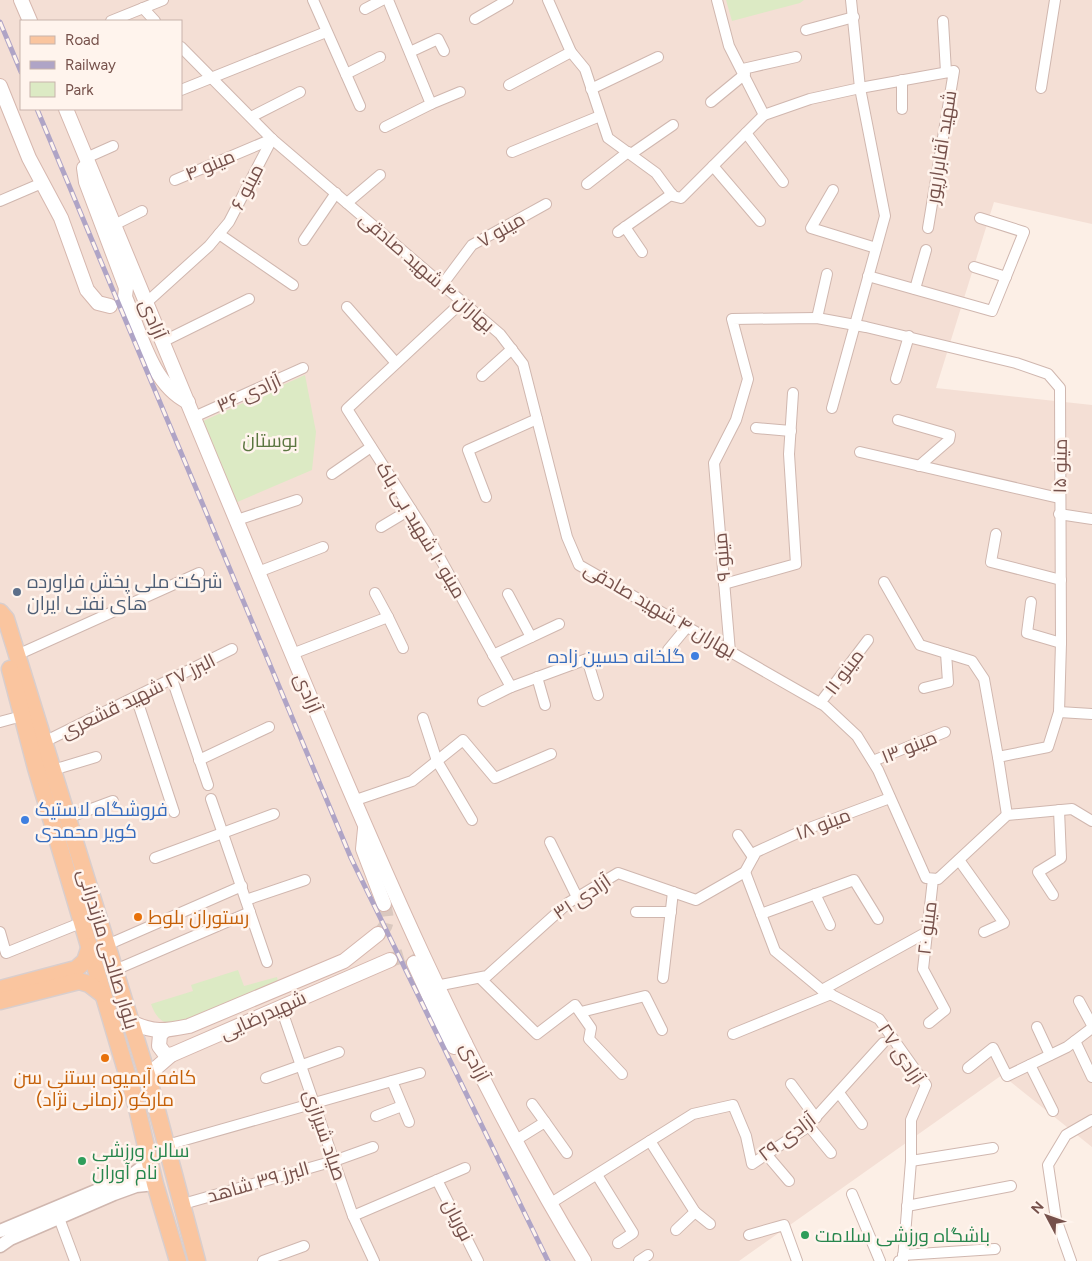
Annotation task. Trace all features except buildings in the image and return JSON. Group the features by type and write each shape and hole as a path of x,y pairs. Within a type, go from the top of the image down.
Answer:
{"main road":[{"path":"21,0 30,20"},
{"path":"0,86 29,158 61,218 87,290 98,304 110,306"},
{"name":"آزادی","path":"66,110 353,801 436,986 516,1140 584,1261"},
{"path":"83,151 86,182 124,281 126,288 125,297 162,379 171,391 188,402"},
{"name":"بلوار صالحی مازندرانی","path":"0,612 6,619 150,1084 197,1261"},
{"name":"بلوار صالحی مازندرانی","path":"0,630 22,716 90,946 102,994 136,1104 154,1184 178,1261"},
{"path":"366,828 363,849 384,904"},
{"name":"شهیدرضایی","path":"131,1022 147,1030 164,1031 188,1026 344,961 378,934"},
{"path":"0,1001 71,977 76,969 85,961 90,946"},
{"name":"شهیدرضایی","path":"150,1084 156,1068 171,1055 390,960"},
{"path":"344,961 351,976"},
{"path":"414,963 450,1042 454,1047 465,1043"},
{"path":"0,989 71,977 89,984 102,994"},
{"path":"164,1031 160,1035 159,1046 166,1054 171,1055"}],"street":[{"path":"113,20 164,0"},
{"path":"313,0 360,106"},
{"path":"475,19 508,0"},
{"path":"548,0 571,52 584,69 608,138 656,173 672,195 681,198 764,115 744,71 729,46 717,0"},
{"path":"832,408 885,216 860,88 851,0"},
{"path":"1041,88 1055,0"},
{"path":"365,9 389,1 431,104"},
{"path":"143,8 154,20"},
{"path":"806,30 854,18"},
{"path":"944,21 946,72"},
{"path":"182,90 326,32"},
{"path":"410,52 438,40 444,51"},
{"name":"بهاران ۴ شهید صادقی","path":"182,48 272,138 500,334 524,364 567,537 579,565 820,703 857,736 873,761 926,878 933,879"},
{"path":"509,84 571,52"},
{"path":"346,74 380,57"},
{"path":"591,89 658,57"},
{"path":"711,102 744,71 796,57"},
{"name":"شهید آقابرارپور","path":"764,115 810,99 954,71 928,228"},
{"path":"902,80 902,109"},
{"path":"250,117 300,92"},
{"path":"385,127 460,92"},
{"path":"512,152 600,116"},
{"path":"587,184 629,153 673,125"},
{"path":"746,133 783,182"},
{"name":"مینو ۴","path":"175,180 272,138"},
{"name":"مینو ۶","path":"146,303 209,246 229,222 272,138"},
{"path":"83,151 114,146"},
{"path":"713,166 760,221"},
{"path":"347,202 380,175"},
{"path":"0,201 42,183"},
{"path":"833,190 811,228 876,248"},
{"path":"304,240 336,193"},
{"path":"642,252 621,229 672,195"},
{"name":"مینو ۷","path":"442,285 472,245 546,204"},
{"path":"114,225 142,212"},
{"path":"868,276 992,311 1024,232 980,218"},
{"path":"219,234 292,285"},
{"path":"915,289 926,250"},
{"path":"974,266 1006,277"},
{"path":"817,318 827,274"},
{"path":"162,342 249,299"},
{"name":"مینو ۱۰ شهید بی باک","path":"462,302 347,409 411,509 511,687"},
{"path":"347,307 396,363"},
{"name":"مینو ۱۵","path":"714,463 736,420 748,379 732,319 817,318 909,336 1016,363 1048,374 1060,388 1061,643 1059,712 1048,747 998,757"},
{"path":"896,379 909,336"},
{"path":"482,376 512,350"},
{"name":"آزادی ۳۶","path":"194,418 303,368"},
{"path":"724,584 796,564 789,454 794,393"},
{"path":"486,497 468,450 537,419"},
{"path":"898,420 950,435 949,440 919,466"},
{"path":"756,428 791,432"},
{"path":"332,474 371,447"},
{"path":"860,452 1059,498"},
{"name":"مینو ۹","path":"714,463 730,652"},
{"path":"237,520 296,500"},
{"path":"381,527 411,509"},
{"path":"1060,514 1092,519"},
{"path":"996,534 991,562 1060,580"},
{"path":"258,572 323,547"},
{"path":"17,655 199,573"},
{"path":"884,582 920,645 972,660 984,679 1007,815"},
{"path":"375,593 403,648"},
{"path":"508,594 531,637"},
{"path":"1031,602 1026,632 1061,643"},
{"path":"292,654 388,617"},
{"path":"493,655 559,624"},
{"path":"668,650 687,627"},
{"name":"مینو ۱۱","path":"820,703 868,640"},
{"name":"البرز ۲۷ شهید قشعری","path":"44,742 232,649"},
{"path":"924,688 948,682 946,653"},
{"path":"483,701 511,687 587,659 598,695"},
{"path":"538,677 544,705"},
{"path":"172,679 208,785"},
{"path":"136,697 174,812"},
{"path":"1059,712 1092,714"},
{"path":"0,722 22,716"},
{"path":"423,718 437,761 472,820"},
{"path":"200,760 268,726"},
{"name":"مینو ۱۳","path":"873,761 945,732"},
{"path":"353,801 412,781 463,740 496,778 552,754"},
{"path":"53,770 96,757"},
{"name":"مینو ۱۸","path":"755,854 804,830 890,798"},
{"path":"211,799 267,962"},
{"path":"68,818 113,801"},
{"path":"933,879 938,880 1007,815 1072,809 1092,821"},
{"path":"1053,895 1038,872 1062,858 1059,810"},
{"path":"155,858 223,831 274,814"},
{"path":"738,836 755,854 745,872"},
{"path":"550,842 577,897"},
{"path":"959,860 1004,923 984,932"},
{"name":"آزادی ۳۱","path":"436,986 487,976 568,903 618,873 696,900 745,872"},
{"name":"آزادی ۲۷","path":"745,872 776,951 827,992 879,1019 926,1085 911,1120 911,1161 902,1259"},
{"name":"مینو ۲۰","path":"929,1023 945,1010 922,969 933,879"},
{"path":"246,900 305,880"},
{"path":"761,914 854,880 878,919"},
{"path":"107,945 242,886"},
{"path":"664,978 673,892"},
{"path":"815,894 830,925"},
{"path":"115,970 250,912"},
{"path":"636,912 671,912"},
{"path":"0,932 6,953 83,922"},
{"path":"733,1034 827,992 927,932"},
{"path":"480,978 537,1034 575,1005 591,1028 589,1039 622,1074"},
{"path":"581,1012 645,996 662,1030"},
{"path":"968,1068 993,1048 1007,1076 1075,1041 1092,1026 1079,1002"},
{"name":"صیاد شیرازی","path":"281,1008 353,1216 374,1261"},
{"path":"1037,1027 1050,1055"},
{"path":"1075,1041 1092,1077"},
{"name":"آزادی ۲۹","path":"551,1204 694,1114 733,1105 746,1136 752,1164 812,1121 883,1043"},
{"path":"266,1078 339,1052"},
{"path":"1030,1065 1053,1111"},
{"path":"167,1145 420,1073"},
{"path":"392,1081 409,1122"},
{"path":"791,1084 831,1153"},
{"path":"838,1093 862,1124"},
{"path":"532,1104 567,1153"},
{"path":"376,1116 402,1106"},
{"path":"1071,1261 1056,1219 1048,1165 1066,1135 1092,1120"},
{"path":"516,1140 545,1122"},
{"path":"650,1141 695,1212 710,1224"},
{"name":"البرز ۳۹ شاهد","path":"182,1204 334,1161 373,1147"},
{"path":"911,1161 993,1148"},
{"path":"766,1154 789,1181"},
{"path":"1,1229 114,1184 129,1177 149,1162"},
{"path":"353,1216 465,1168"},
{"path":"597,1175 633,1233 618,1243"},
{"name":"نوریان","path":"437,1180 478,1261"},
{"path":"0,1246 10,1239 136,1186 154,1184"},
{"path":"907,1206 1011,1186"},
{"path":"852,1194 880,1261"},
{"path":"676,1230 695,1212"},
{"path":"59,1218 75,1261"},
{"path":"749,1235 784,1225 797,1261"},
{"path":"263,1261 304,1246"},
{"path":"902,1259 995,1249"},
{"path":"639,1261 648,1255"}],"shaded area":[{"path":"0,0 1092,0 1092,224 994,202 936,388 1092,405 1092,1147 1002,1075 739,1261 0,1261"}],"green space":[{"path":"726,0 804,0 800,3 732,21"},
{"name":"بوستان","path":"305,375 316,432 312,470 235,503 201,422"},
{"path":"238,970 244,986 277,977 278,981 174,1025 162,1020 153,1009 151,1004 193,991 191,985"}],"tunnel":[{"path":"378,934 386,924 387,917 384,904"},
{"path":"390,960 407,955 414,963"}],"railway":[{"path":"0,22 20,70"},
{"path":"37,110 351,858 548,1261"}],"place":[{"name":"شرکت ملی پخش فراورده های نفتی ایران","path":"17,592"},
{"name":"گلخانه حسین زاده","path":"695,656"},
{"name":"فروشگاه لاستیک کویر محمدی","path":"25,820"},
{"name":"رستوران بلوط","path":"138,917"},
{"name":"کافه آبمیوه بستنی سن مارکو (زمانی نژاد)","path":"105,1058"},
{"name":"سالن ورزشی نام آوران","path":"82,1161"},
{"name":"باشگاه ورزشی سلامت","path":"805,1235"}]}
